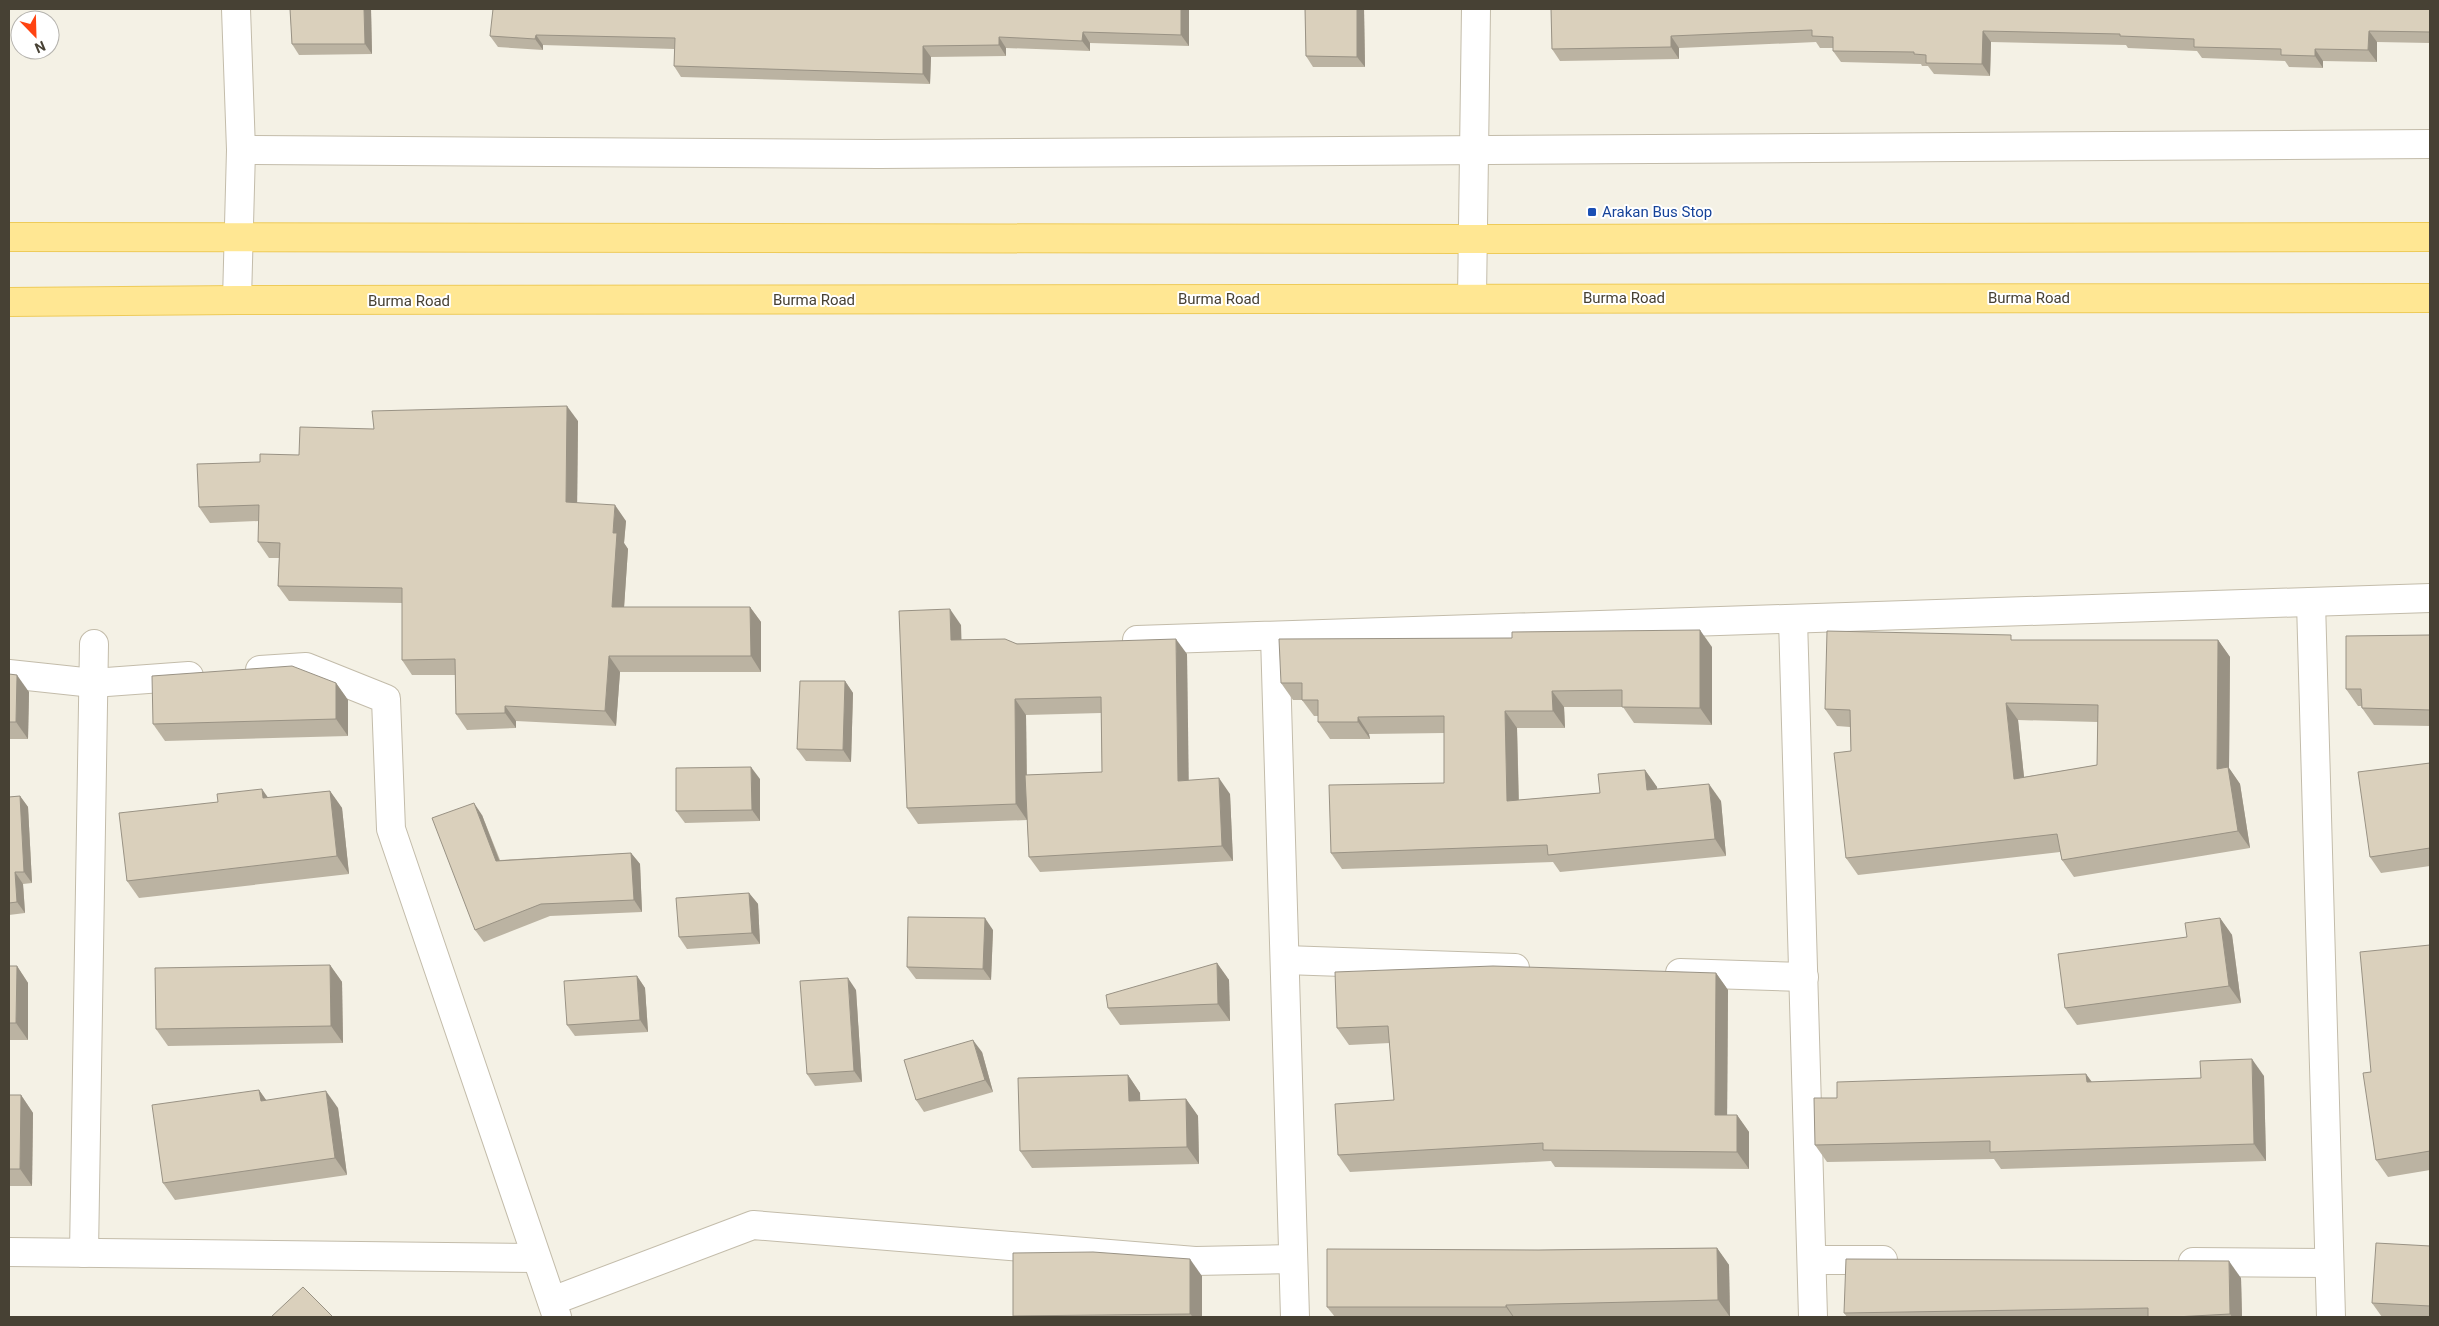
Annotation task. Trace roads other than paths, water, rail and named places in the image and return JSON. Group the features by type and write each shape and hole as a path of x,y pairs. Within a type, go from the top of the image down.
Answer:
{"main road":[{"path":"9,237 1474,239 2430,236"},
{"name":"Burma Road","path":"9,302 237,300 2430,298"}],"street":[{"path":"236,9 241,150 237,300"},
{"path":"1472,298 1476,148 1476,9"},
{"path":"241,150 889,154 1476,148 2430,144"},
{"path":"1116,641 2430,598"},
{"path":"2311,602 2332,1317"},
{"path":"1793,619 1813,1317"},
{"path":"1275,636 1295,1317"},
{"path":"84,1253 94,644"},
{"path":"238,672 306,667 386,698 391,829 555,1309 753,1224 1195,1261 1293,1259"},
{"path":"9,674 93,683 210,674"},
{"path":"1285,960 1544,969"},
{"path":"1654,972 1804,977"},
{"path":"9,1252 536,1258"},
{"path":"1812,1260 1911,1260"},
{"path":"2170,1262 2329,1263"}],"place":[{"name":"Arakan Bus Stop","path":"1592,212"}]}
